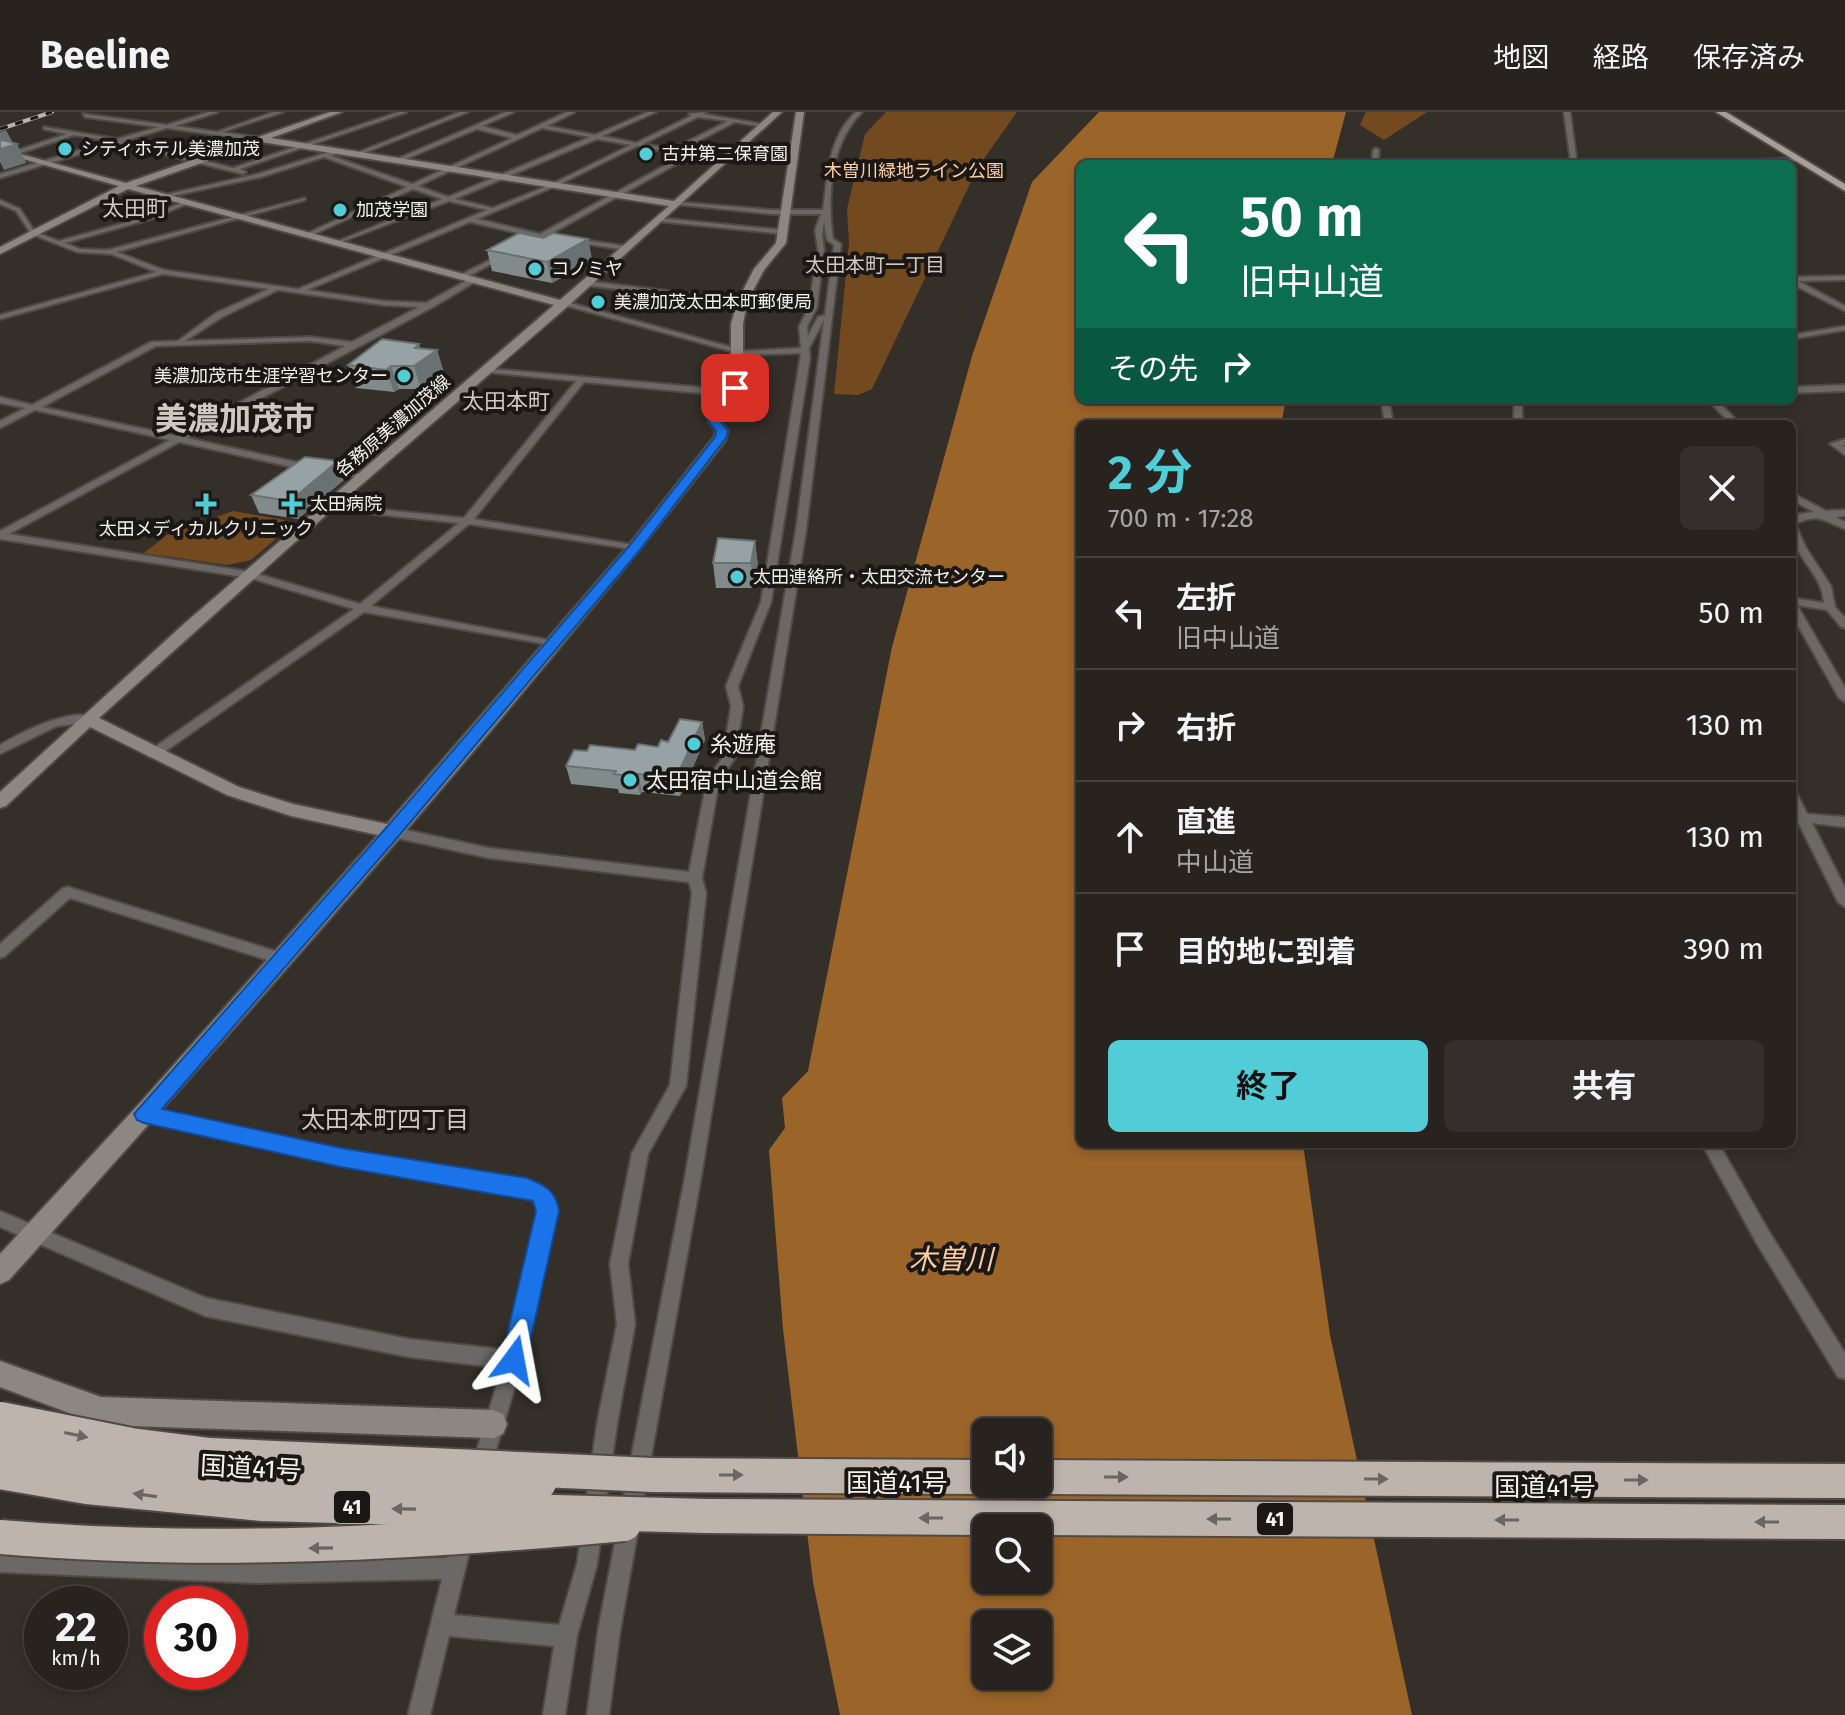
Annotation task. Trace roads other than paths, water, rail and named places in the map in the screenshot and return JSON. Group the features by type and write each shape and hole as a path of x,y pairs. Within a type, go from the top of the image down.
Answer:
{"highway":[{"path":"0,1419 88,1437 207,1454 361,1464 538,1467 653,1475"},
{"name":"国道41号","path":"0,1448 195,1476 458,1484 535,1483 653,1475 972,1477"},
{"name":"国道41号","path":"0,1472 164,1498 346,1507 567,1510 706,1516 1845,1522"},
{"name":"国道41号","path":"1052,1477 1845,1481"},
{"path":"0,1537 208,1549 329,1548 706,1516"}],"main road":[{"path":"1710,112 1788,160"},
{"path":"1720,112 1788,160"},
{"path":"1796,164 1845,188"},
{"path":"1796,165 1845,196"}],"street":[{"path":"72,120 99,112"},
{"path":"0,176 215,112"},
{"path":"215,133 280,112"},
{"path":"0,251 129,185 338,112"},
{"path":"235,169 404,112"},
{"path":"357,154 463,112 474,115"},
{"path":"399,160 511,112"},
{"path":"308,235 572,112"},
{"path":"338,243 504,177 653,112"},
{"path":"684,112 764,125"},
{"name":"各務原美濃加茂線","path":"0,802 87,719 328,506 564,304 778,112"},
{"path":"0,1272 144,1114 392,832 634,548 720,438 722,431 715,422 716,416 737,382 737,324 742,302 759,269 781,243 783,212 800,112"},
{"path":"598,1715 609,1631 696,1163 801,530 826,317 838,244 830,240 826,212 838,137 846,121 860,117 858,120 867,112"},
{"path":"1567,112 1573,160"},
{"path":"300,291 554,185 701,114"},
{"path":"85,115 307,146 676,204 826,212"},
{"path":"485,117 496,119"},
{"path":"673,151 735,120"},
{"path":"59,124 46,128 117,141 259,176"},
{"path":"477,126 520,138"},
{"path":"543,127 725,161"},
{"path":"0,158 75,134"},
{"path":"1375,160 1376,150"},
{"path":"163,196 259,176 339,151"},
{"path":"460,277 691,154"},
{"path":"13,155 738,351 804,350"},
{"path":"326,156 448,199 493,210"},
{"path":"0,202 18,210 33,233 79,251 108,252 303,199"},
{"path":"58,243 152,217 188,202"},
{"path":"554,1715 566,1636 587,1564 607,1424 626,1324 619,1264 640,1153 678,1086 699,893 695,878 713,780 729,758 737,706 732,686 766,602 774,564 806,358 803,327 813,307 821,249 818,242 821,217 826,212"},
{"path":"470,220 542,236 625,248"},
{"path":"658,220 783,232"},
{"path":"108,252 163,272 383,303 431,305"},
{"path":"0,317 163,272"},
{"path":"1796,280 1845,278"},
{"path":"0,535 474,280"},
{"path":"1796,282 1845,309"},
{"path":"586,283 742,302"},
{"path":"177,342 208,325 219,315 277,288"},
{"path":"804,350 821,319 826,317"},
{"path":"1796,336 1845,328"},
{"path":"0,425 154,344 310,339 355,345"},
{"path":"485,370 731,393"},
{"path":"153,754 362,608 467,521 582,379"},
{"path":"1796,390 1845,388"},
{"path":"0,400 363,477"},
{"path":"1716,404 1732,420"},
{"path":"1845,442 1835,444 1845,452"},
{"path":"1796,499 1845,526"},
{"path":"328,506 467,521 634,548"},
{"path":"1796,521 1802,516 1819,513 1845,513"},
{"path":"0,535 251,575 362,608 553,644"},
{"path":"1796,542 1831,595 1830,607 1845,625"},
{"path":"1796,604 1830,607"},
{"path":"1796,611 1845,698"},
{"path":"0,750 22,737 73,717 87,719 153,754 264,802 489,853 695,878"},
{"path":"1797,818 1845,822"},
{"path":"1797,818 1845,902"},
{"path":"0,952 68,892 280,958"},
{"path":"144,1114 341,1158 527,1188 546,1201 547,1211 514,1360 493,1424 419,1715"},
{"path":"1712,1148 1762,1236 1845,1370"},
{"path":"0,1219 205,1307 409,1348 514,1360"},
{"path":"0,1374 101,1411 493,1424"},
{"path":"0,1562 256,1573 455,1568"},
{"path":"441,1625 566,1636"}],"water":[{"name":"木曽川","path":"1099,112 1346,112 1333,160 1076,160 1076,404 1285,404 1282,420 1076,420 1076,1148 1304,1148 1330,1335 1412,1715 840,1715 813,1582 783,1329 769,1150 785,1128 782,1098 808,1071 892,647 972,356 1032,182"}],"railway":[{"path":"0,129 52,112"}],"place":[{"name":"シティホテル美濃加茂","path":"65,149"},
{"name":"古井第二保育園","path":"646,154"},
{"name":"加茂学園","path":"340,210"},
{"name":"コノミヤ","path":"535,269"},
{"name":"美濃加茂太田本町郵便局","path":"598,302"},
{"name":"美濃加茂市生涯学習センター","path":"404,376"},
{"name":"太田メディカルクリニック","path":"206,504"},
{"name":"太田病院","path":"292,504"},
{"name":"太田連絡所・太田交流センター","path":"737,577"},
{"name":"糸遊庵","path":"694,744"},
{"name":"太田宿中山道会館","path":"630,780"}],"district":[{"name":"太田町","path":"135,208"},
{"name":"太田本町一丁目","path":"875,265"},
{"name":"太田本町","path":"506,401"},
{"name":"美濃加茂市","path":"235,419"},
{"name":"太田本町四丁目","path":"385,1120"}],"park label":[{"name":"木曽川緑地ライン公園","path":"914,171"}]}
